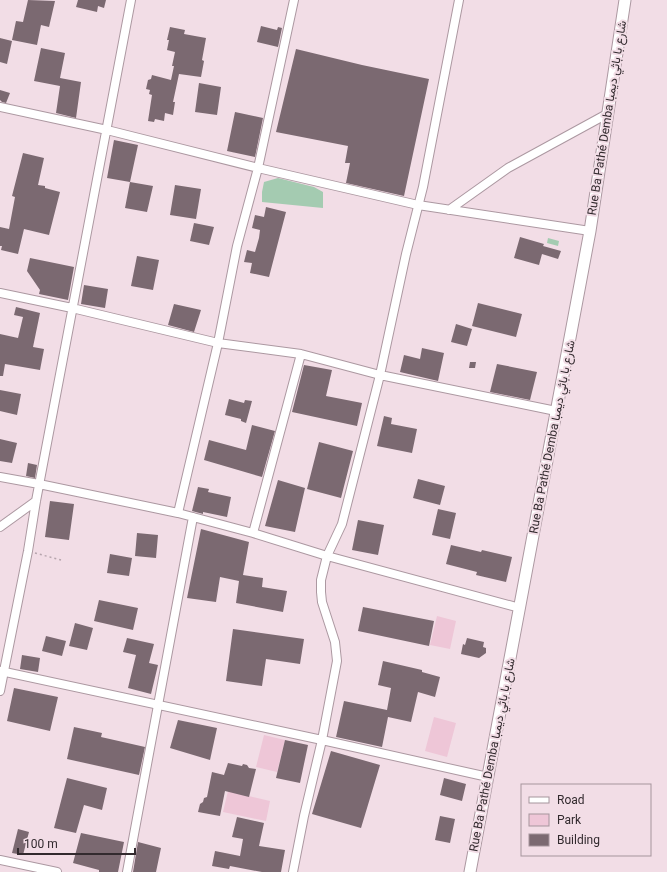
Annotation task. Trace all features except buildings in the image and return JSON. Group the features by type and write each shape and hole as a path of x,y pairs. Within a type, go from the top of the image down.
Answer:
{"street":[{"path":"0,690 2,671 28,551 39,484 131,0"},
{"path":"178,513 218,342 238,246 258,168 294,0"},
{"path":"293,872 304,816 322,740 337,661 335,642 321,592 321,580 327,556 342,524 380,375 404,262 418,205 459,0"},
{"name":"Rue Ba Pathé Demba شارع با باثي ديمبا","path":"470,872 590,231 625,0"},
{"path":"0,107 107,130 258,168 418,205 590,231"},
{"path":"450,210 508,168 608,114"},
{"path":"0,293 218,342 301,354 380,375 556,412"},
{"path":"253,533 301,354"},
{"path":"0,477 178,513 253,533 327,556 520,608"},
{"path":"0,526 36,501"},
{"path":"127,872 193,517"},
{"path":"2,671 488,777"},
{"path":"0,860 57,872"}],"path":[{"path":"28,551 60,560"}],"green space":[{"path":"437,616 456,621 450,649 430,645"},
{"path":"434,717 456,723 447,757 425,751"},
{"path":"264,735 285,740 277,772 256,767"},
{"path":"228,791 270,801 266,821 223,812"}],"shaded area":[{"path":"278,178 314,187 323,192 323,208 262,202 264,182"},
{"path":"548,238 559,241 558,246 547,243"}]}
